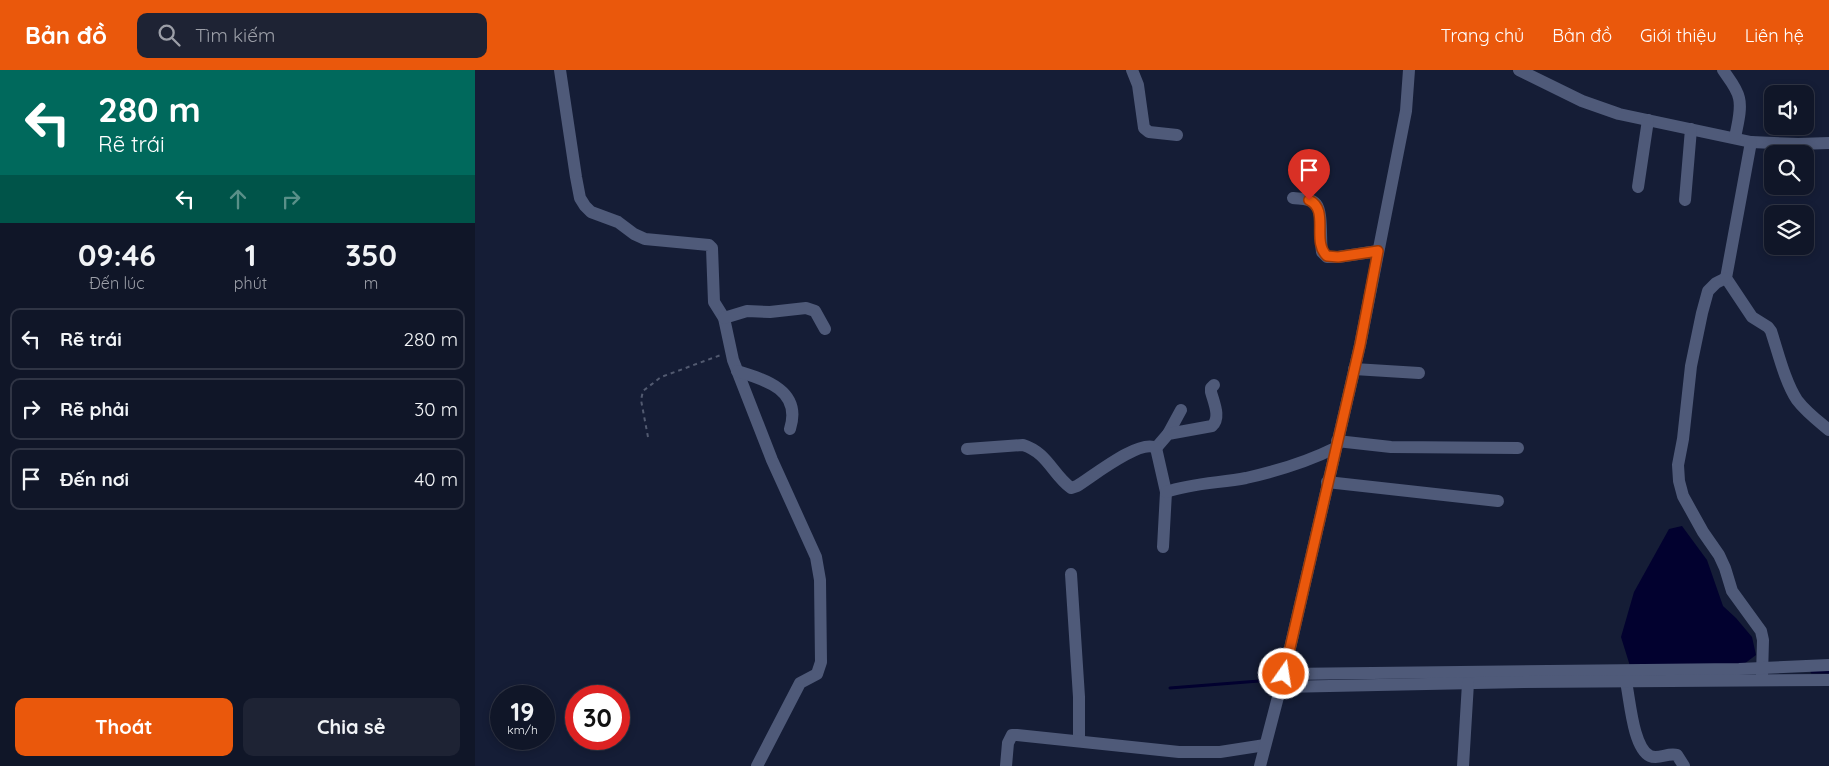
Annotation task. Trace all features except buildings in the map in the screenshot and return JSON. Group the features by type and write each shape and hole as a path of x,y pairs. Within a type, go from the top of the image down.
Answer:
{"street":[{"path":"560,70 576,177 580,198 585,206 591,212 619,222 634,234 645,239 709,245 712,248 715,302 724,318 737,371 773,460 816,557 820,580 821,662 819,670 815,676 800,683 757,766"},
{"path":"1132,70 1138,84 1144,128 1149,132 1177,135"},
{"path":"1260,766 1281,687 1354,369 1406,111 1409,70"},
{"path":"1519,70 1582,101 1619,114 1751,142 1829,143"},
{"path":"1723,70 1739,98 1735,138"},
{"path":"1638,187 1648,120"},
{"path":"1685,200 1691,129"},
{"path":"1751,142 1726,278 1753,317 1771,331 1783,369 1797,400 1829,430"},
{"path":"1293,198 1316,203 1319,210 1323,252 1327,256 1338,257 1378,251"},
{"path":"1726,278 1708,291 1702,314 1690,376 1683,440 1678,466 1679,481 1683,496 1703,532 1719,555 1732,591 1761,631 1763,640 1761,674"},
{"path":"724,318 747,311 771,312 806,308 815,311 825,329"},
{"path":"1354,369 1419,373"},
{"path":"737,371 756,377 779,388 791,402 794,417 790,429"},
{"path":"1168,434 1215,424 1217,419 1211,392 1211,388 1214,385"},
{"path":"1156,448 1168,434 1181,410"},
{"path":"967,449 1023,445 1031,447 1041,454 1071,488 1142,446 1150,445 1156,448"},
{"path":"1166,492 1178,488 1247,478 1292,466 1336,445 1518,448"},
{"path":"1156,448 1166,492 1163,547"},
{"path":"1327,482 1499,501"},
{"path":"1071,574 1079,697 1079,741"},
{"path":"1281,687 1626,682 1761,674 1829,665"},
{"path":"1284,674 1761,674 1829,680"},
{"path":"1626,682 1636,736 1640,745 1651,756 1673,754 1677,756 1683,766"},
{"path":"1463,766 1468,683"},
{"path":"1006,766 1008,743 1012,736 1179,752 1220,752 1265,745"}],"path":[{"path":"648,437 641,400 643,391 661,377 731,352"}],"shaded area":[{"path":"1682,526 1707,560 1723,606 1752,637 1756,655 1740,667 1630,666 1621,637 1634,592 1669,529"}],"waterway":[{"path":"1812,672 1829,672"},
{"path":"1170,688 1273,680"}],"route":[{"path":"1284,674 1360,345 1378,251 1338,257 1327,256 1323,252 1321,243 1319,210 1316,203 1309,200"}]}
